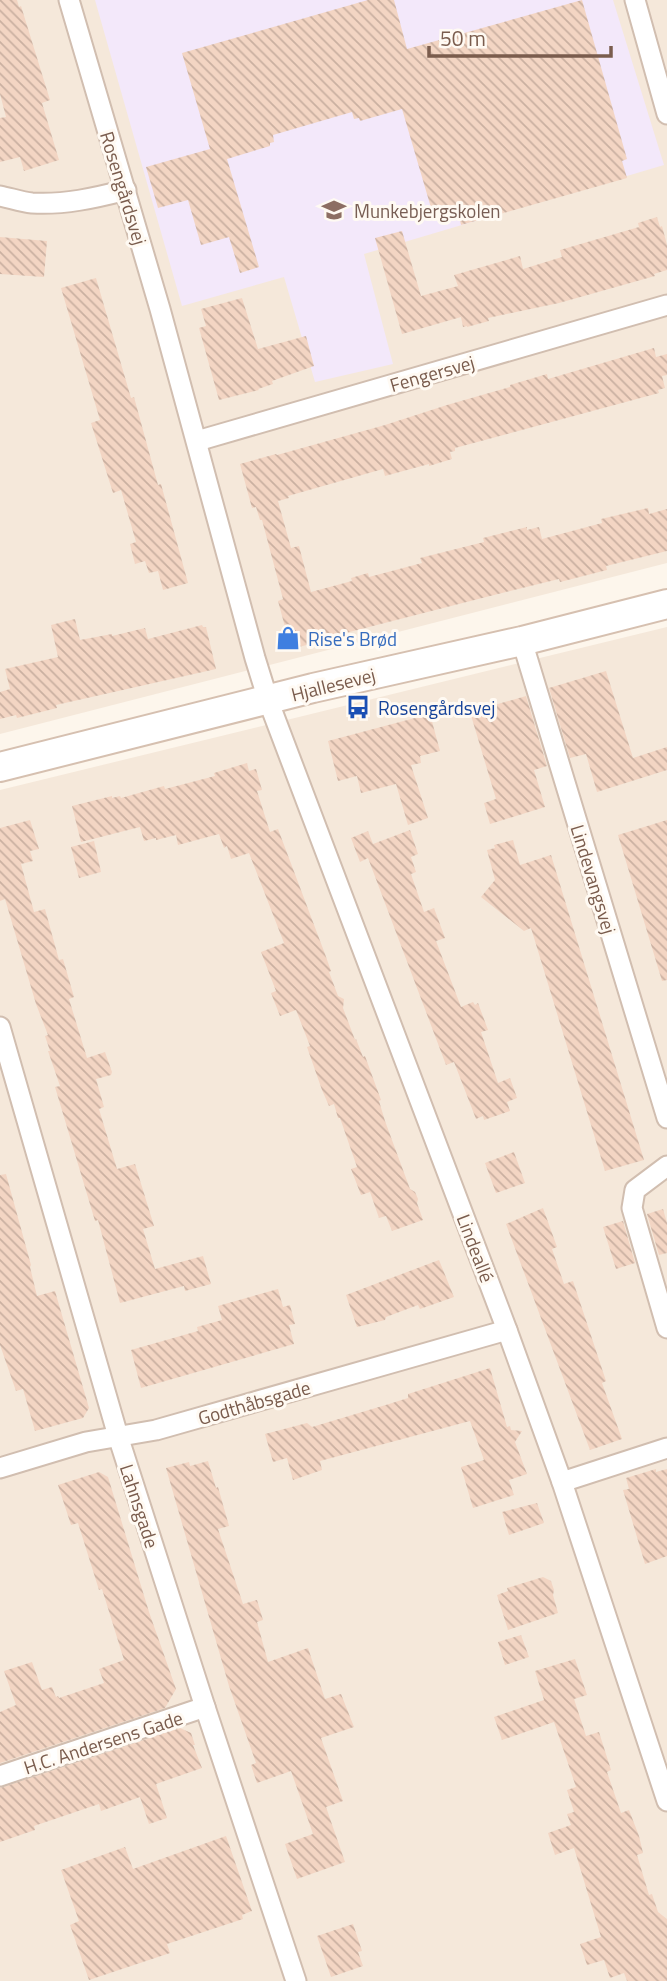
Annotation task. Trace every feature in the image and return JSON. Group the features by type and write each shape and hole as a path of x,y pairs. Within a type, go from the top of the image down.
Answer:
{"street":[{"name":"Rosengårdsvej","path":"69,0 126,190 268,700"},
{"path":"635,0 667,114"},
{"path":"0,196 31,203 56,203 82,201 126,190"},
{"name":"Fengersvej","path":"197,442 667,305"},
{"name":"Hjallesevej","path":"0,767 313,688 667,604"},
{"name":"Lindevangsvej","path":"522,640 667,1118"},
{"name":"Lindeallé","path":"268,700 507,1330 562,1482 667,1801"},
{"name":"Lahnsgade","path":"0,1027 118,1436 296,1981"},
{"path":"667,1166 635,1189 632,1208 667,1328"},
{"name":"Godthåbsgade","path":"0,1468 86,1442 156,1430 507,1330"},
{"path":"562,1482 667,1448"},
{"name":"H.C. Andersens Gade","path":"0,1776 205,1707"}],"shaded area":[{"path":"0,0 667,0 667,563 0,734"},
{"name":"Munkebjergskolen","path":"95,0 613,0 664,165 364,254 393,364 315,382 284,277 182,306"},
{"path":"667,627 667,1981 0,1981 0,790"}],"building":[{"path":"0,0 17,0 19,7 21,6 50,100 42,103 59,160 24,171 20,157 0,162 0,118 6,117 0,94"},
{"path":"368,0 394,0 407,49 582,0 627,159 622,161 627,178 461,225 458,211 434,218 402,109 360,121 359,118 354,119 352,112 273,135 274,142 270,143 270,146 227,159 259,267 240,273 229,237 201,245 188,200 158,208 146,167 210,149 182,53"},
{"path":"657,217 667,245 667,270 654,274 655,276 559,303 488,318 489,321 467,327 463,327 461,317 402,334 375,238 402,231 421,296 458,286 454,275 520,256 523,269 562,257 560,250 639,227 638,223"},
{"path":"0,237 47,241 44,277 0,274"},
{"path":"96,278 131,398 134,397 158,485 161,484 188,583 163,590 158,571 149,573 145,561 135,564 130,544 136,542 121,490 113,493 91,423 100,420 61,288"},
{"path":"242,298 258,349 306,336 314,366 272,381 273,384 259,390 219,400 199,328 206,326 201,309"},
{"path":"654,348 656,357 667,354 667,375 662,376 665,388 658,390 659,393 455,448 455,451 450,452 452,459 429,466 385,476 383,469 278,501 291,548 299,546 311,592 352,581 351,578 368,573 369,577 422,563 420,558 484,542 483,538 527,527 527,530 539,527 542,539 602,523 601,519 648,508 649,514 667,509 667,551 606,566 607,570 490,596 291,649 278,601 283,599 262,520 256,507 252,508 240,464 385,425 547,374 548,379"},
{"path":"75,619 80,640 145,628 148,639 202,625 206,627 216,669 56,705 57,708 17,718 16,715 0,719 0,692 10,689 5,669 58,657 51,625"},
{"path":"606,671 633,758 667,747 667,770 597,792 586,754 570,758 549,688"},
{"path":"526,696 547,766 534,770 545,807 490,824 484,803 496,799 470,712"},
{"path":"430,714 440,751 420,756 421,763 411,765 428,818 408,825 396,784 361,793 357,776 338,781 328,741"},
{"path":"247,763 249,771 256,769 262,790 257,791 270,832 278,829 338,996 344,999 343,1008 355,1040 363,1057 365,1056 410,1189 418,1199 423,1220 392,1231 386,1216 379,1218 370,1192 361,1195 351,1169 357,1167 340,1118 334,1104 329,1106 322,1090 307,1047 310,1046 296,1010 280,1016 271,993 276,991 261,952 284,943 249,853 231,859 219,834 178,845 176,835 144,841 140,827 81,842 72,806 112,796 121,798 164,786 165,789 215,776 214,773"},
{"path":"30,820 39,849 30,851 33,861 21,864 34,912 45,909 59,960 63,959 74,997 69,999 87,1058 105,1052 112,1072 111,1075 96,1079 104,1107 99,1109 117,1169 135,1164 154,1226 143,1229 155,1269 203,1256 211,1284 185,1291 184,1286 120,1303 98,1220 95,1221 55,1087 60,1086 48,1051 45,1036 48,1035 5,899 0,901 0,828"},
{"path":"667,820 667,980 662,981 618,835"},
{"path":"410,830 418,854 411,857 416,872 411,874 424,912 434,908 445,938 436,941 461,1007 473,1002 475,1005 478,1003 488,1030 481,1032 498,1083 510,1078 517,1098 507,1102 510,1111 484,1120 483,1116 476,1119 454,1062 446,1065 368,858 360,862 351,838 368,831 373,844"},
{"path":"513,840 520,865 551,855 644,1160 605,1171 531,928 524,931 481,897 495,880 487,850 495,848 494,845"},
{"path":"94,841 101,872 79,878 71,847"},
{"path":"514,1152 525,1183 496,1193 485,1163"},
{"path":"6,1174 37,1296 55,1291 89,1408 83,1418 35,1431 23,1389 16,1391 0,1345 0,1175"},
{"path":"543,1208 557,1247 552,1249 564,1284 573,1281 606,1381 602,1383 622,1439 590,1450 506,1224"},
{"path":"663,1209 667,1223 667,1253 659,1255 647,1214"},
{"path":"623,1221 635,1263 616,1269 603,1227"},
{"path":"439,1260 454,1297 420,1309 418,1305 386,1317 385,1320 357,1327 346,1295"},
{"path":"278,1289 283,1307 290,1305 295,1324 289,1325 294,1344 141,1388 131,1350 198,1331 197,1327 222,1320 218,1306"},
{"path":"490,1368 507,1427 522,1431 515,1442 527,1474 509,1480 514,1495 473,1508 461,1467 484,1460 470,1421 320,1461 322,1470 293,1480 287,1458 273,1462 265,1434 307,1423 312,1427 408,1398 408,1394"},
{"path":"208,1461 229,1526 218,1529 243,1604 257,1600 263,1620 257,1622 268,1662 308,1648 325,1699 341,1694 354,1727 321,1738 343,1801 326,1807 345,1862 297,1879 285,1844 313,1834 291,1771 257,1783 251,1765 256,1763 229,1686 166,1468 189,1462 190,1466"},
{"path":"656,1469 656,1472 667,1469 667,1556 645,1564 623,1490 629,1489 626,1478"},
{"path":"99,1472 108,1477 149,1612 176,1689 165,1708 0,1763 0,1712 16,1705 4,1671 32,1662 42,1690 52,1687 59,1698 104,1683 99,1669 124,1660 78,1523 71,1525 58,1485"},
{"path":"537,1503 544,1523 509,1535 502,1512"},
{"path":"543,1577 551,1581 558,1613 508,1630 497,1595 508,1591 507,1588"},
{"path":"521,1635 529,1657 505,1665 498,1642"},
{"path":"575,1659 587,1695 574,1699 586,1736 599,1732 611,1770 607,1772 621,1813 629,1810 639,1836 643,1853 637,1855 649,1895 652,1894 658,1912 667,1919 667,1981 627,1981 624,1973 610,1978 604,1960 587,1965 580,1944 601,1937 574,1848 555,1855 548,1833 571,1825 567,1814 574,1812 567,1790 576,1787 554,1722 502,1740 494,1717 544,1700 535,1671"},
{"path":"180,1728 191,1733 202,1768 156,1784 167,1818 149,1824 140,1797 101,1811 99,1804 34,1826 35,1830 0,1842 0,1788"},
{"path":"226,1836 252,1911 242,1915 243,1919 167,1944 170,1953 89,1980 70,1925 79,1921 61,1870 125,1847 133,1869"},
{"path":"353,1924 362,1951 358,1952 363,1966 331,1977 317,1936"}],"place":[{"name":"Munkebjergskolen","path":"334,210"},
{"name":"Rise's Brød","path":"288,638"},
{"name":"Rosengårdsvej","path":"358,707"}]}
